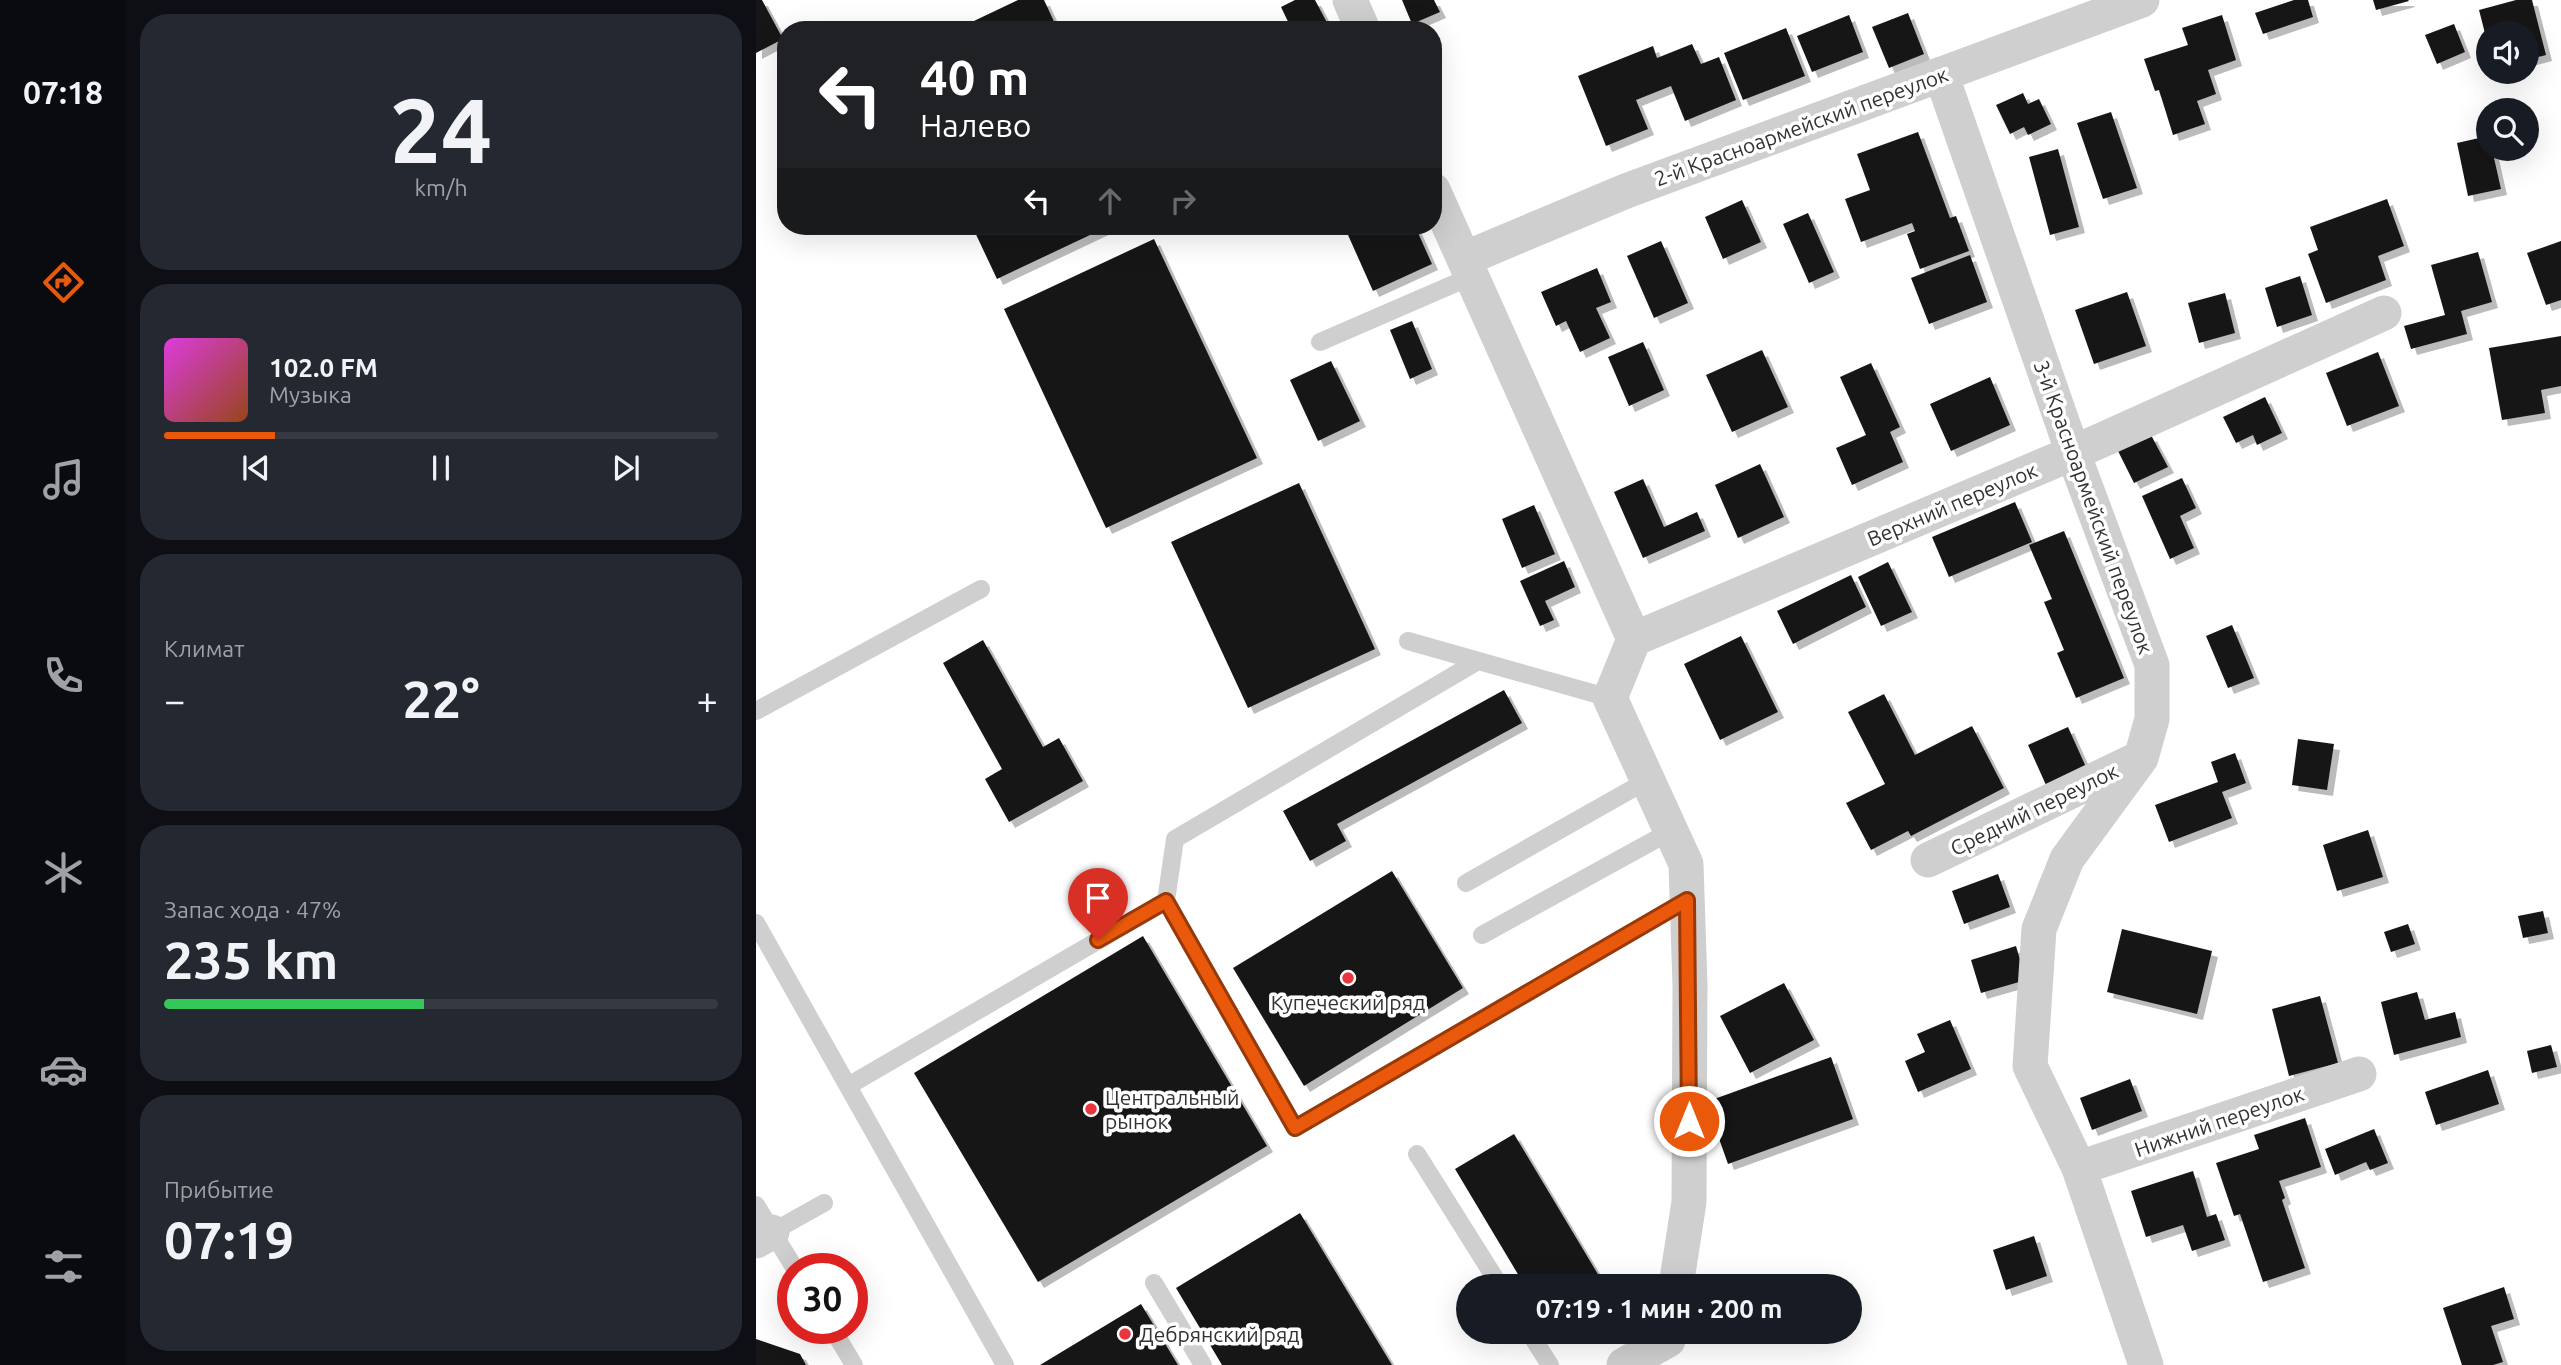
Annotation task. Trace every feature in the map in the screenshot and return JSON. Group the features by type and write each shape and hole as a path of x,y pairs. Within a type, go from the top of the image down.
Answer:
{"street":[{"path":"1350,0 1359,21"},
{"name":"2-й Красноармейский переулок","path":"1467,268 1626,191 2142,0"},
{"name":"3-й Красноармейский переулок","path":"1941,74 2073,453 2152,665 2152,719 2141,758 2067,859 2039,929 2030,1066 2079,1168 2146,1365"},
{"path":"1442,211 1633,639 1610,698 1686,864 1690,986 1689,1202 1678,1274"},
{"name":"Верхний переулок","path":"1633,639 2073,453 2384,313"},
{"name":"Средний переулок","path":"1927,860 2141,758"},
{"name":"Нижний переулок","path":"2079,1168 2359,1074"},
{"path":"1624,1365 1661,1344"}],"lane":[{"path":"1320,342 1467,268"},
{"path":"756,711 981,589"},
{"path":"1408,641 1610,698"},
{"path":"1478,661 1175,839 1166,901 1295,1128 1687,900"},
{"path":"1466,883 1648,780"},
{"path":"1482,935 1671,831"},
{"path":"848,1086 1166,901"},
{"path":"756,923 1005,1365"},
{"path":"1417,1154 1492,1274"},
{"path":"782,1253 761,1226 824,1203"},
{"path":"1154,1283 1203,1365"},
{"path":"842,1344 854,1365"},
{"path":"1537,1344 1550,1365"}],"building":[{"path":"756,0 762,0 777,28 777,42 756,53"},
{"path":"1018,0 1044,0 1054,21 974,21"},
{"path":"1295,0 1315,0 1326,21 1288,21 1281,7"},
{"path":"1402,0 1434,0 1440,12 1419,21 1411,21"},
{"path":"2294,0 2308,0 2313,17 2263,34 2255,13"},
{"path":"2373,0 2408,0 2409,1 2376,10"},
{"path":"2516,0 2532,0 2537,21 2482,21 2479,10"},
{"path":"1908,13 1924,54 1889,68 1872,27"},
{"path":"1849,15 1863,52 1812,72 1797,36"},
{"path":"2222,15 2236,60 2208,70 2216,94 2197,101 2205,124 2173,135 2159,90 2155,91 2144,59 2188,45 2182,28"},
{"path":"2454,24 2465,52 2437,64 2425,35"},
{"path":"1786,28 1805,76 1743,100 1724,53"},
{"path":"2539,28 2546,55 2539,57"},
{"path":"1692,44 1701,64 1719,57 1736,100 1685,121 1671,86 1636,100 1648,129 1606,146 1578,76 1653,46 1657,58"},
{"path":"2023,93 2028,104 2039,99 2051,124 2028,135 2024,127 2010,134 1996,105"},
{"path":"2111,112 2137,188 2103,199 2077,123"},
{"path":"1918,132 1950,218 1956,216 1969,251 1920,269 1907,234 1915,231 1912,223 1861,242 1845,199 1870,190 1857,154"},
{"path":"2476,139 2476,161 2495,161 2501,189 2468,196 2457,143"},
{"path":"2058,149 2079,227 2050,235 2029,157"},
{"path":"2387,199 2404,246 2378,256 2386,280 2326,303 2308,254 2318,250 2310,227"},
{"path":"1742,200 1761,242 1723,259 1705,217"},
{"path":"1808,213 1834,272 1809,283 1783,224"},
{"path":"976,235 1090,235 997,279"},
{"path":"1348,235 1419,235 1432,264 1373,291"},
{"path":"1154,239 1257,458 1106,528 1004,309"},
{"path":"1661,241 1688,303 1654,318 1627,256"},
{"path":"2561,241 2561,300 2546,305 2527,253"},
{"path":"2478,252 2492,302 2461,311 2467,334 2411,349 2404,326 2445,315 2431,265"},
{"path":"1970,255 1987,302 1929,324 1911,278"},
{"path":"1597,268 1611,302 1596,308 1610,338 1580,352 1566,321 1556,326 1541,292"},
{"path":"2300,276 2312,315 2277,327 2265,288"},
{"path":"2127,292 2146,346 2094,364 2075,310"},
{"path":"2225,293 2235,333 2199,343 2188,303"},
{"path":"1412,321 1432,369 1410,379 1390,330"},
{"path":"2561,336 2561,386 2541,390 2545,413 2502,420 2489,348"},
{"path":"1643,342 1664,390 1629,406 1608,357"},
{"path":"1762,350 1788,407 1732,432 1706,375"},
{"path":"2378,352 2399,406 2347,426 2326,373"},
{"path":"1331,361 1360,421 1318,441 1290,380"},
{"path":"1871,363 1900,427 1890,432 1903,462 1852,485 1836,448 1866,435 1840,377"},
{"path":"1990,377 2010,425 1951,451 1930,404"},
{"path":"2265,397 2282,433 2257,445 2253,435 2236,443 2223,417"},
{"path":"2151,435 2168,467 2134,483 2118,451"},
{"path":"1760,464 1784,517 1738,538 1715,485"},
{"path":"2182,478 2196,508 2180,516 2194,548 2170,559 2142,496"},
{"path":"1643,479 1664,527 1697,512 1705,531 1643,558 1614,492"},
{"path":"1299,483 1375,649 1248,708 1171,542"},
{"path":"2015,502 2032,542 1949,577 1932,537"},
{"path":"1534,505 1555,554 1522,568 1502,519"},
{"path":"2064,531 2124,678 2076,698 2057,653 2064,650 2044,602 2052,599 2029,545"},
{"path":"1564,561 1575,587 1545,601 1554,620 1540,626 1520,581"},
{"path":"1888,562 1912,612 1881,626 1858,577"},
{"path":"1851,575 1866,607 1793,644 1777,611"},
{"path":"2232,625 2254,678 2228,688 2206,636"},
{"path":"1741,636 1778,712 1720,740 1684,664"},
{"path":"983,640 1043,747 1059,738 1083,781 1009,822 985,779 1002,769 943,663"},
{"path":"1504,690 1522,723 1337,824 1346,841 1310,861 1283,811"},
{"path":"1884,694 1915,755 1972,726 2004,788 1911,836 1908,831 1871,850 1846,803 1885,784 1848,712"},
{"path":"2068,727 2086,767 2046,785 2028,745"},
{"path":"2298,739 2334,744 2327,790 2292,785"},
{"path":"2235,753 2246,783 2222,792 2232,818 2169,842 2155,805 2218,782 2211,762"},
{"path":"2368,830 2383,877 2337,891 2323,845"},
{"name":"Купеческий ряд","path":"1392,871 1463,988 1304,1086 1233,968"},
{"path":"1998,874 2010,907 1964,924 1952,891"},
{"path":"2543,911 2548,933 2523,938 2518,916"},
{"path":"2408,924 2415,944 2391,952 2384,932"},
{"path":"2122,929 2212,951 2197,1014 2107,992"},
{"name":"Центральный рынок","path":"1143,936 1267,1146 1038,1282 914,1073"},
{"path":"2016,946 2026,980 1981,993 1971,960"},
{"path":"1784,983 1814,1040 1750,1073 1720,1016"},
{"path":"2417,992 2425,1020 2455,1012 2461,1037 2394,1055 2381,1002"},
{"path":"2320,996 2338,1063 2289,1076 2272,1009"},
{"path":"1950,1020 1971,1069 1918,1092 1905,1061 1925,1052 1917,1034"},
{"path":"2551,1045 2557,1067 2532,1073 2527,1051"},
{"path":"1831,1057 1853,1119 1728,1164 1706,1102"},
{"path":"2488,1070 2499,1104 2436,1125 2425,1092"},
{"path":"2130,1079 2142,1111 2092,1130 2080,1098"},
{"path":"2305,1118 2321,1167 2279,1181 2285,1198 2282,1200 2305,1268 2263,1282 2240,1214 2234,1216 2216,1163 2259,1149 2254,1135"},
{"path":"2374,1129 2388,1163 2370,1170 2366,1162 2335,1175 2325,1149"},
{"path":"1514,1134 1598,1274 1518,1274 1455,1169"},
{"path":"2193,1171 2207,1217 2216,1214 2225,1240 2192,1251 2183,1225 2146,1237 2131,1191"},
{"path":"1300,1213 1392,1365 1222,1365 1176,1288"},
{"path":"2034,1236 2047,1276 2006,1290 1993,1250"},
{"path":"2504,1287 2514,1319 2491,1326 2503,1362 2493,1365 2462,1365 2443,1308"},
{"name":"Дебрянский ряд","path":"1141,1304 1178,1365 1040,1365"},
{"path":"756,1339 800,1354 806,1365 756,1365"}],"place":[{"name":"Купеческий ряд","path":"1348,978"},
{"name":"Центральный рынок","path":"1091,1109"},
{"name":"Дебрянский ряд","path":"1125,1334"}],"route":[{"path":"1098,940 1166,901 1295,1128 1687,900 1690,986 1689,1121"}]}
